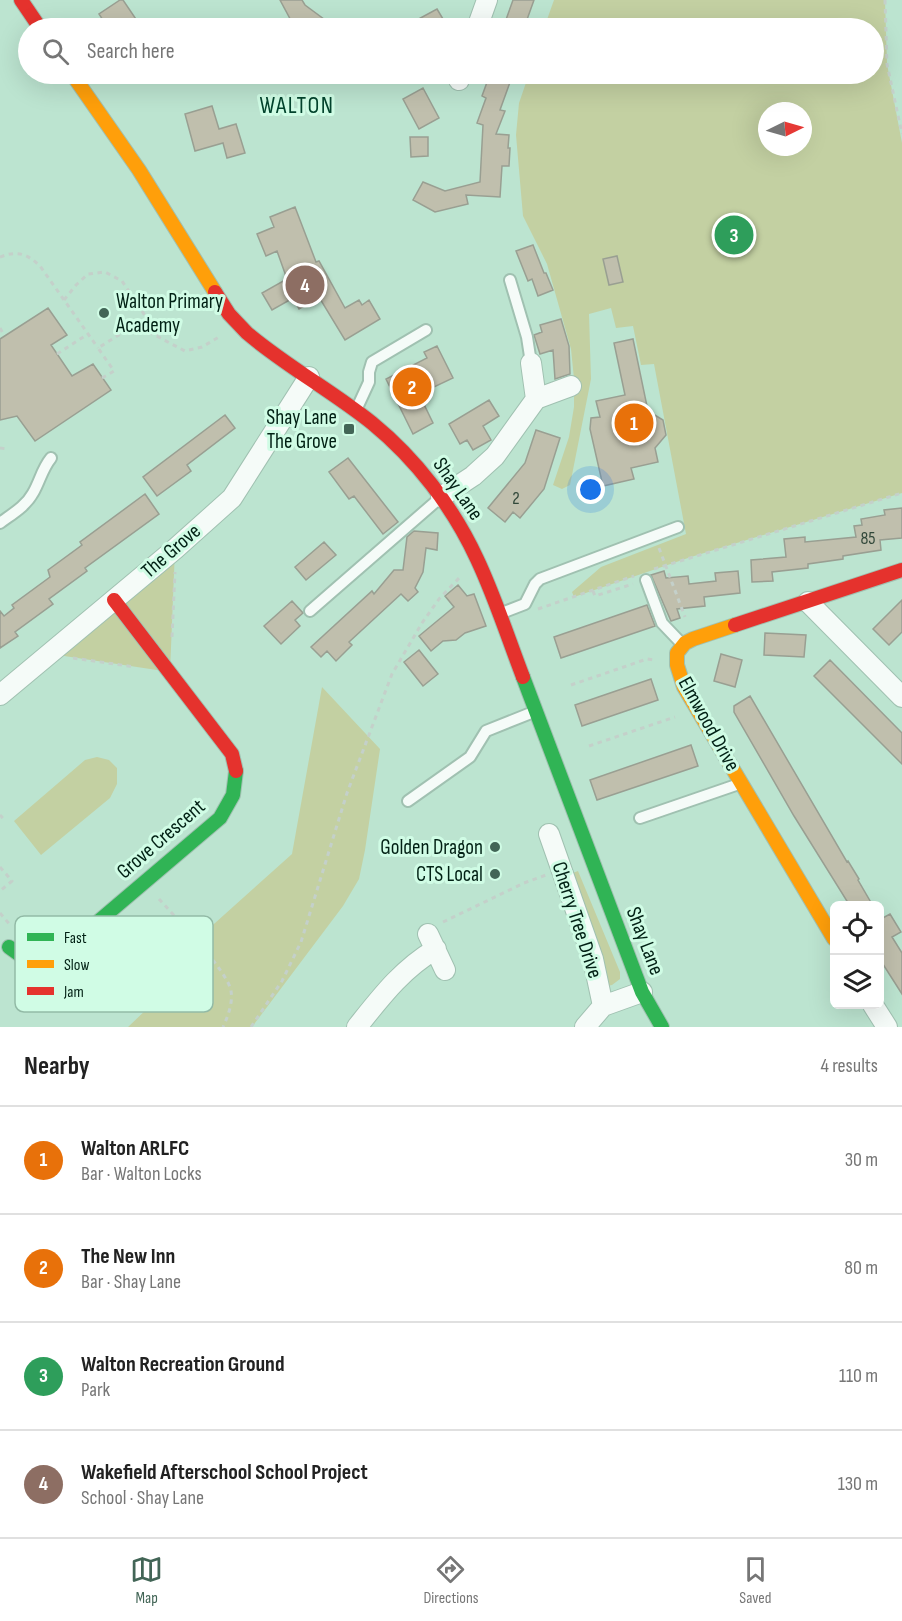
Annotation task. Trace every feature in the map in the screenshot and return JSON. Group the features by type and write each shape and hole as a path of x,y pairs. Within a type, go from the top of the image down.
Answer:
{"main road":[{"path":"21,0 33,18"},
{"name":"Shay Lane","path":"79,84 139,170 229,314 240,327 258,344 309,377 374,425 402,450 441,497 477,559 642,992 662,1027"},
{"path":"688,641 902,570"},
{"name":"Grove Crescent","path":"104,916 220,818 235,794 237,780 232,754 224,741 114,600"},
{"name":"Elmwood Drive","path":"688,641 679,649 677,662 684,687 830,932"},
{"name":"Grove Crescent","path":"9,947 15,951"}],"street":[{"path":"481,18 487,0"},
{"path":"531,363 536,399"},
{"name":"The Grove","path":"0,695 176,549 232,498 309,377"},
{"path":"441,497 473,476 495,456 536,399 571,386"},
{"path":"808,602 902,697"},
{"name":"Cherry Tree Drive","path":"549,834 593,959 603,1006"},
{"path":"357,1027 394,981 432,942 445,970"},
{"path":"585,1027 603,1006 642,992"},
{"path":"875,1009 886,1027"}],"lane":[{"path":"510,280 527,338 531,363"},
{"path":"355,411 369,382 372,362 426,330"},
{"path":"0,523 20,508 32,494 43,468 51,459"},
{"path":"310,611 441,497"},
{"path":"499,614 525,604 540,579 678,527"},
{"path":"645,576 662,623 688,641"},
{"path":"408,801 470,757 486,731 536,711"},
{"path":"640,818 741,783"}],"path":[{"path":"885,0 886,64 902,134"},
{"path":"0,257 16,253 28,255 40,266 114,371 102,378"},
{"path":"64,300 88,274 105,273 122,281 159,337"},
{"path":"98,348 130,328 147,331 185,351 202,347 240,327"},
{"path":"0,328 4,335"},
{"path":"57,354 88,334"},
{"path":"0,448 7,449"},
{"path":"593,591 595,596 645,576 665,565 902,493"},
{"path":"655,536 688,641"},
{"path":"251,1027 282,981 301,942 347,794 392,674 439,599 477,559"},
{"path":"529,612 634,576"},
{"path":"571,685 647,659 677,662"},
{"path":"589,746 698,709"},
{"path":"0,867 12,881 0,891"},
{"path":"432,942 436,926 524,883 561,869"},
{"path":"145,881 174,916"},
{"path":"213,962 231,990 231,1007 223,1027"}],"green space":[{"path":"554,0 885,0 887,64 902,143 902,493 691,557 574,597 572,592 601,567 686,534 654,364 641,365 633,326 616,328 611,308 589,314 591,379 570,485 562,489 553,485 569,437 574,407 571,349 547,264 523,216 516,135 519,103 526,84 884,84 884,18 548,18"},
{"path":"175,549 170,672 51,654"},
{"path":"322,687 380,749 359,879 343,906 252,1027 128,1027 144,1012 213,1012 213,925 292,854"},
{"path":"97,757 109,760 117,768 117,784 110,798 41,855 14,821 85,760"},
{"path":"578,871 620,972 620,979 612,985 607,986 570,874"}],"building":[{"path":"123,0 135,18 102,18 99,14"},
{"path":"280,0 302,0 323,18 290,18"},
{"path":"513,0 534,0 528,18 507,18"},
{"path":"437,9 442,18 420,18"},
{"path":"486,84 509,84 500,110 505,111 496,134 509,135 508,148 510,148 509,166 502,166 500,197 466,195 468,204 435,212 413,200 423,182 445,191 480,182 483,125 477,123 486,98 482,96"},
{"path":"423,88 439,118 419,129 403,99"},
{"path":"212,106 219,129 236,124 245,153 227,158 223,143 195,151 185,114"},
{"path":"410,137 428,137 428,156 411,157"},
{"path":"295,207 316,262 319,261 345,308 359,300 362,305 369,300 380,319 345,340 319,297 299,309 293,298 272,310 262,293 287,279 277,251 266,256 257,234 274,227 270,217"},
{"path":"533,245 553,290 538,296 532,279 528,281 516,251"},
{"path":"617,256 623,282 609,285 603,259"},
{"path":"48,308 67,335 51,345 72,376 93,364 111,390 35,441 17,416 0,420 0,339"},
{"path":"561,319 569,346 570,374 555,379 553,350 540,354 534,335 542,332 540,325"},
{"path":"633,339 648,411 663,420 666,435 655,448 658,462 631,468 634,479 603,486 590,429 591,418 600,417 596,401 625,395 614,343"},
{"path":"437,346 453,378 419,394 433,423 413,434 386,379 427,358 424,352"},
{"path":"489,400 499,416 483,426 491,440 473,450 467,440 460,444 449,424"},
{"path":"225,415 235,428 187,465 191,471 157,496 143,477"},
{"path":"536,430 560,438 544,489 520,518 513,512 505,522 488,508 525,463"},
{"path":"348,458 398,522 383,534 354,496 349,499 329,472"},
{"path":"145,494 159,514 85,568 87,571 49,599 53,604 15,632 18,636 0,648 0,611 4,616 14,608 12,605 50,577 48,570 82,545 80,542"},
{"path":"902,508 902,538 880,540 881,550 808,564 808,568 772,572 773,581 752,582 751,560 786,557 784,539 805,537 805,542 856,537 854,526 862,525 861,519 885,515 884,510"},
{"path":"414,531 438,533 437,550 426,548 423,572 415,588 418,592 408,601 401,594 349,642 352,645 336,661 327,651 321,657 311,647 372,591 374,594 394,570 403,570 407,537"},
{"path":"324,542 336,555 306,580 295,567"},
{"path":"664,571 666,578 688,576 689,584 716,581 715,573 738,571 740,593 704,597 705,606 677,609 680,618 671,621 651,575"},
{"path":"458,585 467,596 474,594 486,626 465,633 456,640 443,641 431,651 419,636 454,607 445,596"},
{"path":"902,600 902,632 889,645 873,629"},
{"path":"292,601 303,613 295,620 300,626 281,644 264,626"},
{"path":"647,605 655,626 561,658 554,637"},
{"path":"765,633 806,635 804,657 764,655"},
{"path":"419,650 438,674 423,686 404,662"},
{"path":"721,654 742,660 735,687 714,681"},
{"path":"830,660 902,733 902,764 814,676"},
{"path":"651,679 658,700 582,726 575,705"},
{"path":"750,696 870,901 847,901 794,816 734,712 734,706"},
{"path":"691,745 698,766 597,800 590,780"},
{"path":"890,914 901,932 892,937 902,953 902,994 884,966 884,917"}],"traffic: fast":[{"path":"523,677 642,992 662,1027"},
{"path":"105,916 220,818 233,795 236,771"},
{"path":"9,947 15,951"}],"traffic: slow":[{"path":"79,84 139,170 215,292"},
{"path":"735,625 685,643 677,653 677,665 684,687 830,932"}],"traffic: jam":[{"path":"21,0 33,18"},
{"path":"215,292 229,314 247,333 372,423 404,452 432,485 457,521 477,559 523,677"},
{"path":"735,625 902,570"},
{"path":"114,600 232,754 236,771"}],"place":[{"name":"Walton Recreation Ground","path":"734,235"},
{"name":"Wakefield Afterschool School Project","path":"305,285"},
{"name":"Walton Primary Academy","path":"104,313"},
{"name":"The New Inn","path":"412,387"},
{"name":"Walton ARLFC","path":"634,423"},
{"name":"Shay Lane The Grove","path":"349,429"},
{"name":"Golden Dragon","path":"495,847"},
{"name":"CTS Local","path":"495,874"}],"district":[{"name":"WALTON","path":"297,105"}]}
